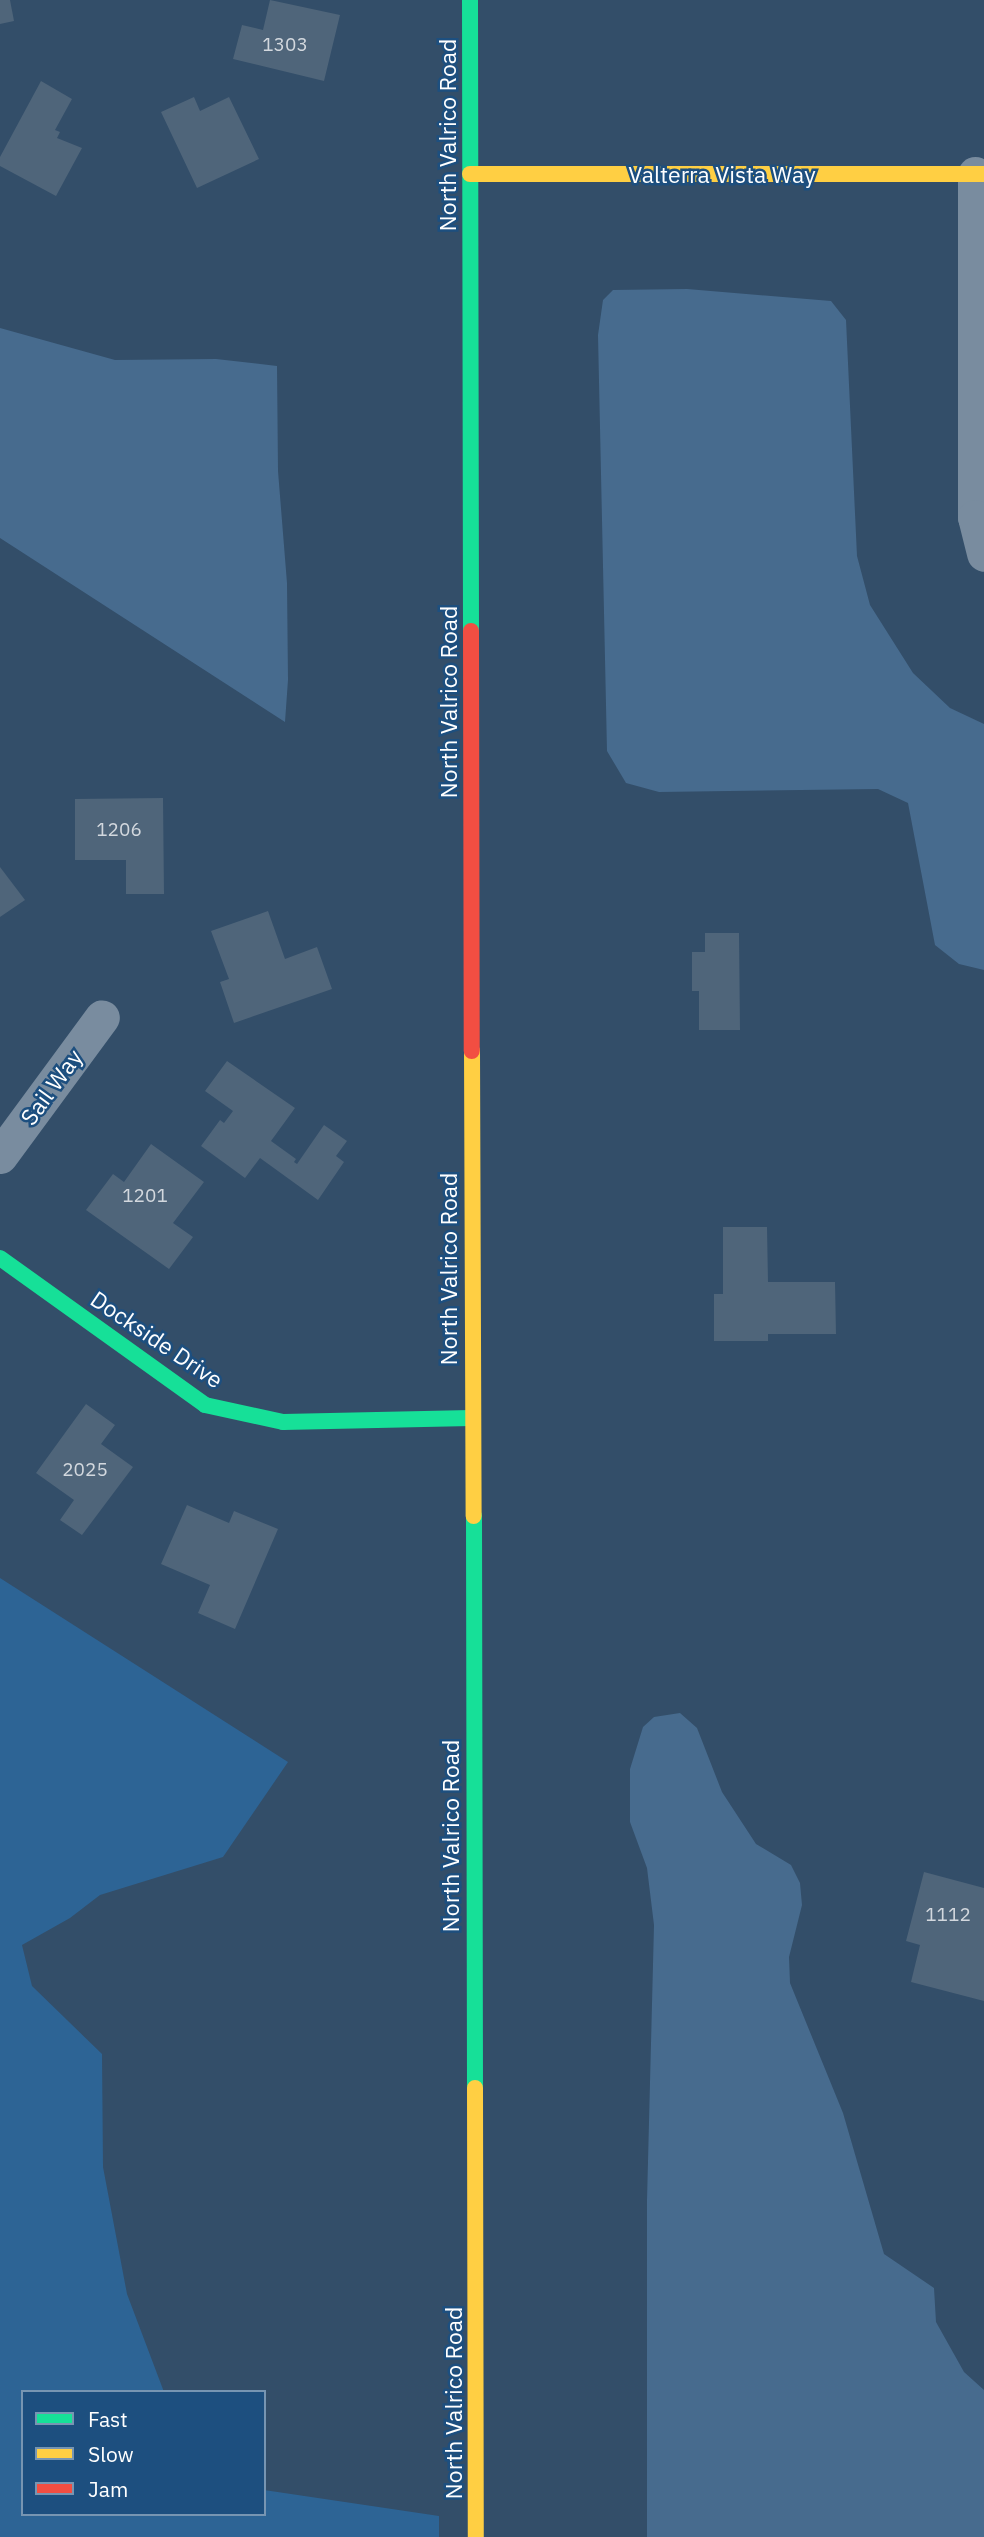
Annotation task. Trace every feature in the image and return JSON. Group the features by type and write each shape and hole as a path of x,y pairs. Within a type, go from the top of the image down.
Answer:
{"street":[{"name":"North Valrico Road","path":"470,0 471,1418 476,2537"},
{"name":"Valterra Vista Way","path":"470,174 979,174 975,517 984,554"},
{"name":"Sail Way","path":"0,1156 102,1017"},
{"name":"Dockside Drive","path":"0,1258 205,1405 283,1422 471,1418"}],"shaded area":[{"path":"687,289 831,301 846,320 857,556 870,605 913,673 950,708 984,724 984,970 959,964 935,945 908,803 878,789 659,792 626,783 607,751 598,335 603,300 613,290"},
{"path":"0,328 115,360 216,359 277,366 278,471 287,583 288,680 285,722 0,538"},
{"path":"0,1578 288,1762 223,1857 100,1895 70,1918 22,1945 32,1986 102,2054 103,2167 127,2294 163,2390 21,2390 21,2516 266,2516 266,2490 439,2516 439,2537 0,2537"},
{"path":"680,1713 697,1728 722,1792 756,1844 791,1865 800,1883 802,1905 789,1957 790,1983 843,2113 884,2254 934,2288 936,2322 964,2372 984,2390 984,2537 647,2537 647,2201 654,1925 647,1868 630,1822 630,1769 643,1727 654,1717"}],"building":[{"path":"0,0 10,0 14,21 0,24"},
{"path":"270,0 340,15 324,81 233,59 242,25 263,30"},
{"path":"41,81 72,99 55,130 60,132 57,138 82,148 56,196 0,166 0,157"},
{"path":"194,97 200,111 229,97 259,159 197,188 161,112"},
{"path":"163,798 164,894 126,894 126,860 75,860 75,799"},
{"path":"0,867 25,900 0,917"},
{"path":"268,911 285,959 317,947 332,989 234,1023 220,982 229,979 211,931"},
{"path":"705,933 739,933 740,1030 699,1030 699,991 692,991 692,952 705,952"},
{"path":"227,1061 295,1108 271,1141 296,1159 294,1162 297,1164 324,1125 347,1141 336,1156 344,1162 318,1200 260,1158 245,1178 201,1146 220,1120 224,1123 233,1111 205,1091"},
{"path":"151,1144 204,1182 173,1223 193,1237 169,1269 86,1210 113,1174 124,1182"},
{"path":"723,1227 767,1227 768,1282 835,1282 836,1334 768,1334 768,1341 714,1341 714,1294 723,1294"},
{"path":"86,1404 115,1425 101,1444 133,1467 82,1535 60,1520 74,1500 36,1473"},
{"path":"187,1505 229,1523 234,1511 278,1529 235,1629 198,1613 210,1585 161,1564"},
{"path":"924,1872 984,1888 984,2001 911,1982 920,1945 906,1941"}],"traffic: fast":[{"path":"470,0 471,631"},
{"path":"0,1258 205,1405 283,1422 471,1418"},
{"path":"474,1516 475,2088"}],"traffic: slow":[{"path":"470,174 984,174"},
{"path":"472,1051 474,1516"},
{"path":"475,2088 476,2537"}],"traffic: jam":[{"path":"471,631 472,1051"}]}
